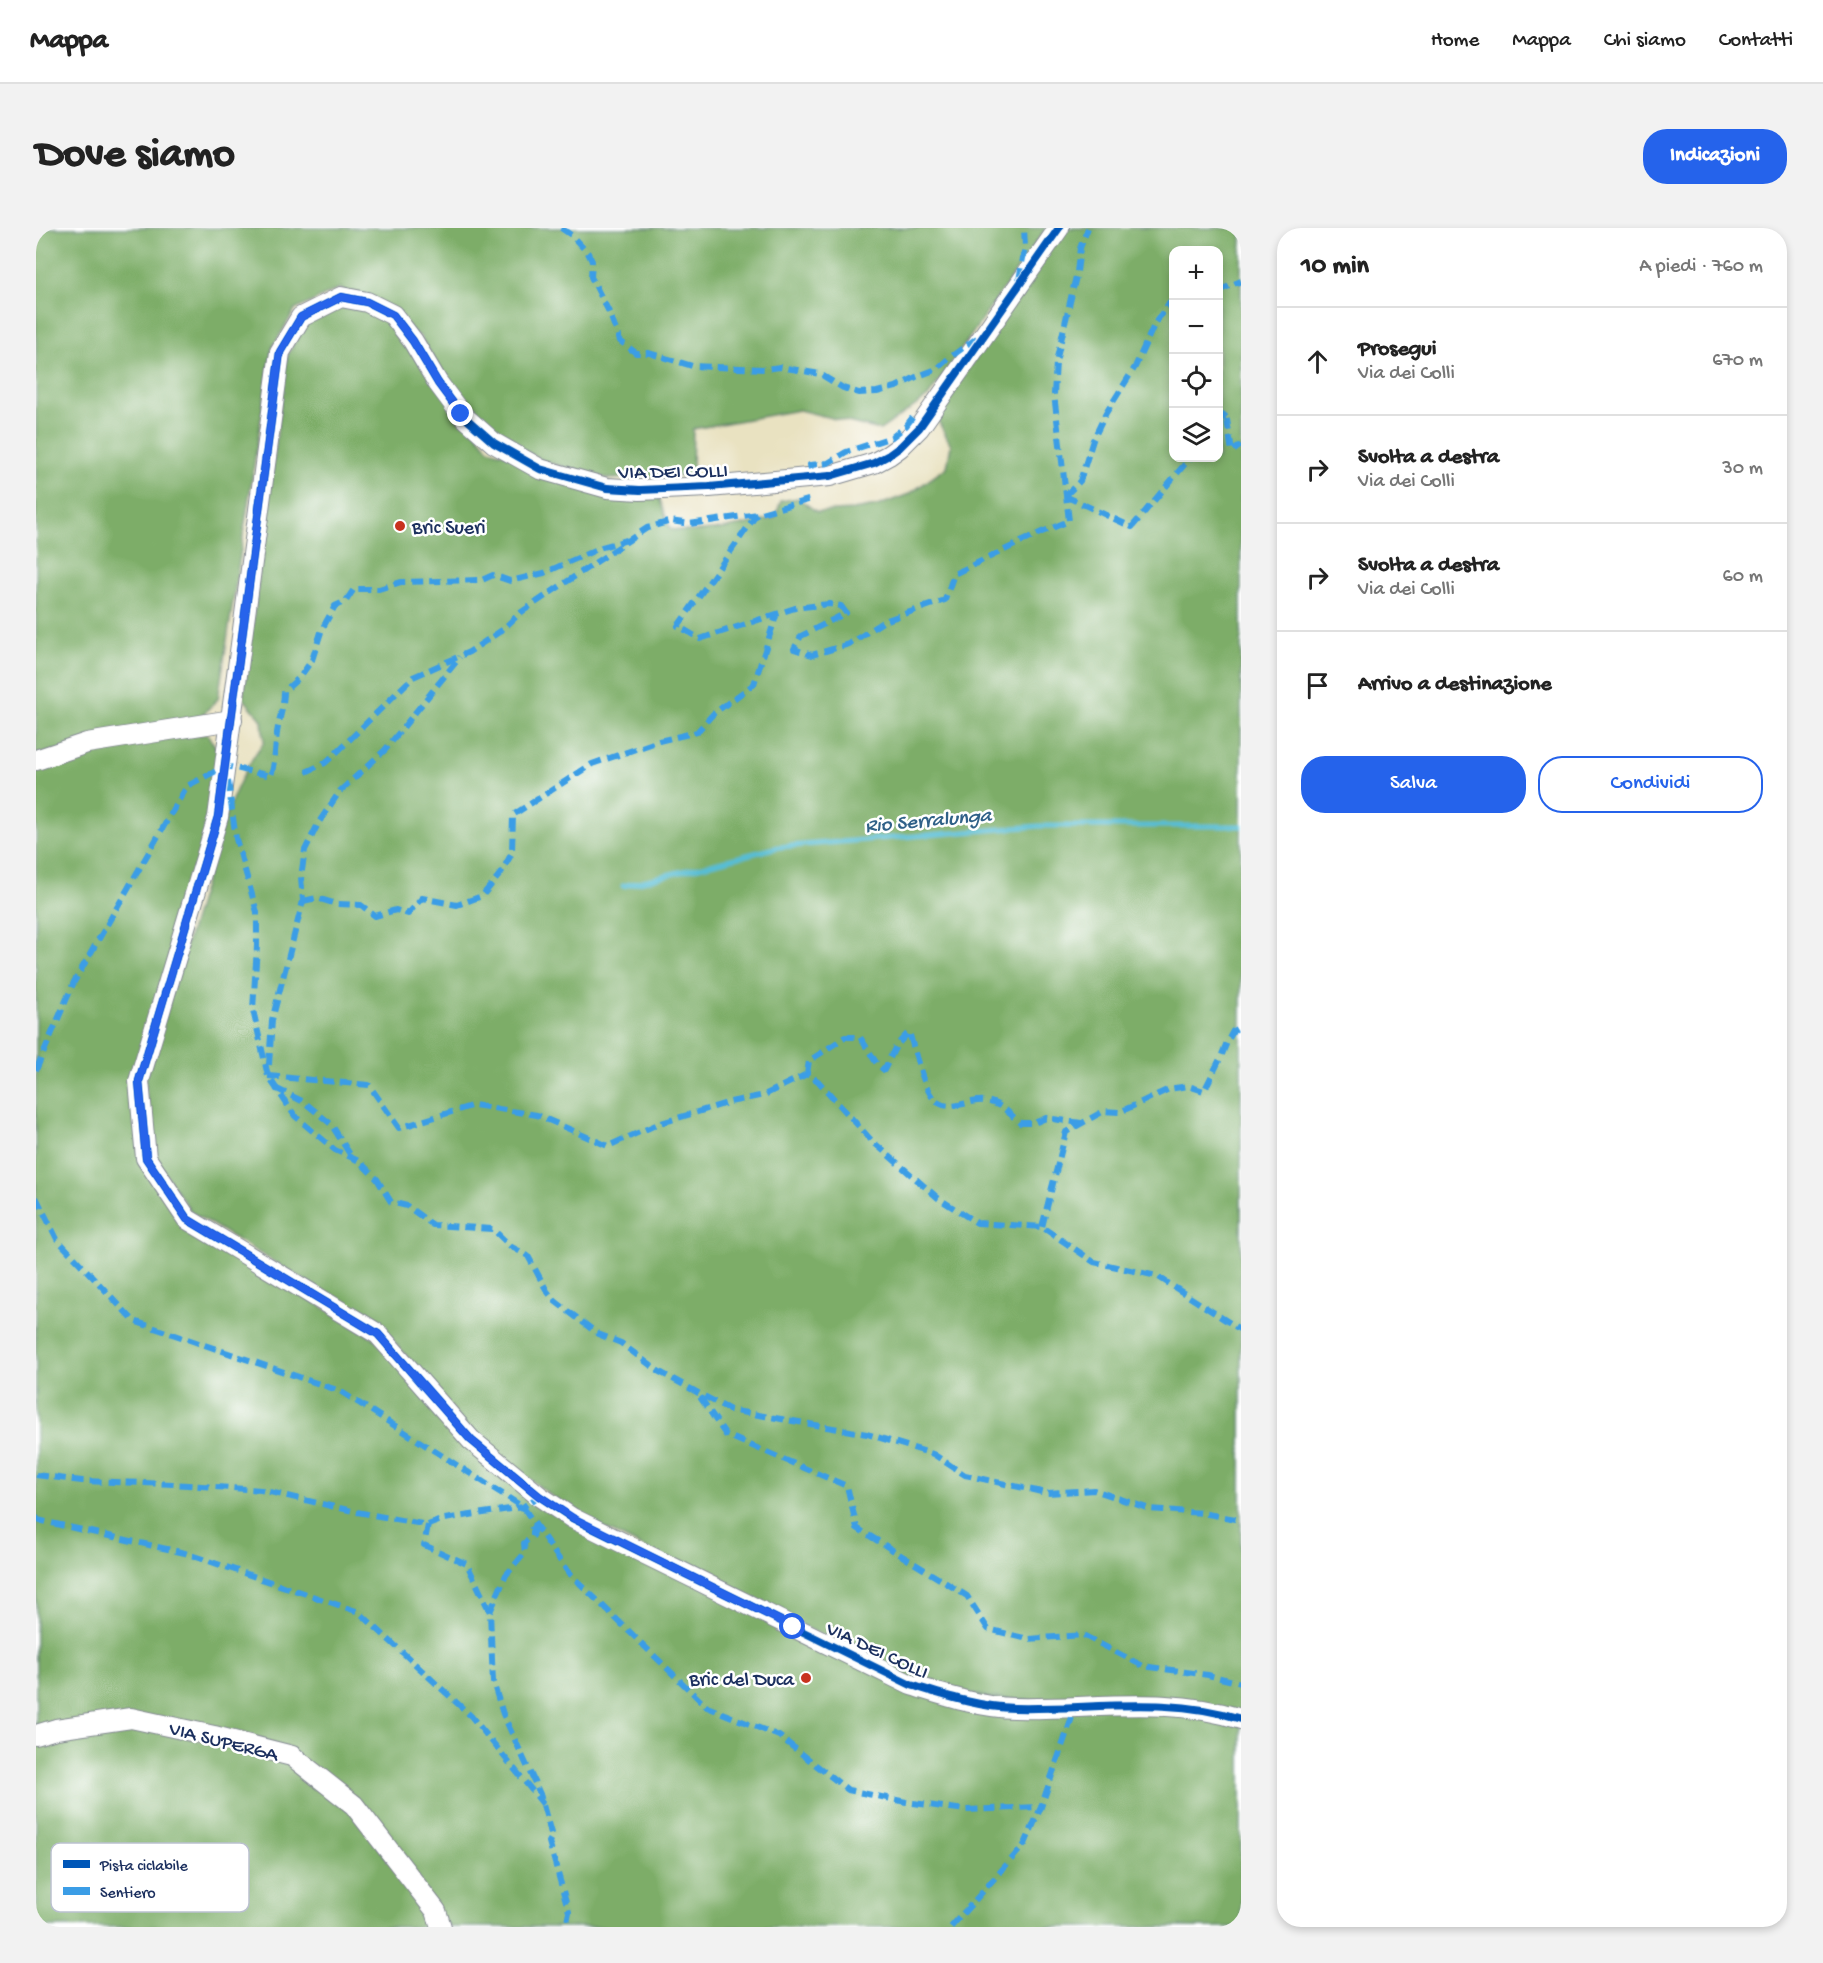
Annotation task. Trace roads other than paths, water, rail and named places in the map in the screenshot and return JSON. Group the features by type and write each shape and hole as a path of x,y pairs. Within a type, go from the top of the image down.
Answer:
{"street":[{"name":"VIA DEI COLLI","path":"1059,228 919,428 900,447 882,459 830,476 709,487 640,490 607,488 540,469 494,443 461,414 393,315 367,302 341,297 301,317 280,352 218,817 139,1081 146,1158 187,1219 378,1334 471,1440 539,1496 573,1518 911,1685 962,1701 1012,1708 1176,1706 1220,1712 1241,1719"},
{"path":"36,760 87,743 232,720"},
{"name":"VIA SUPERGA","path":"36,1735 56,1729 131,1718 292,1756 354,1805 436,1911 441,1927"}],"waterway":[{"name":"Rio Serralunga","path":"623,886 779,847 1039,826 1241,826"}],"place":[{"name":"Bric Sueri","path":"400,526"},
{"name":"Bric del Duca","path":"806,1678"}]}
